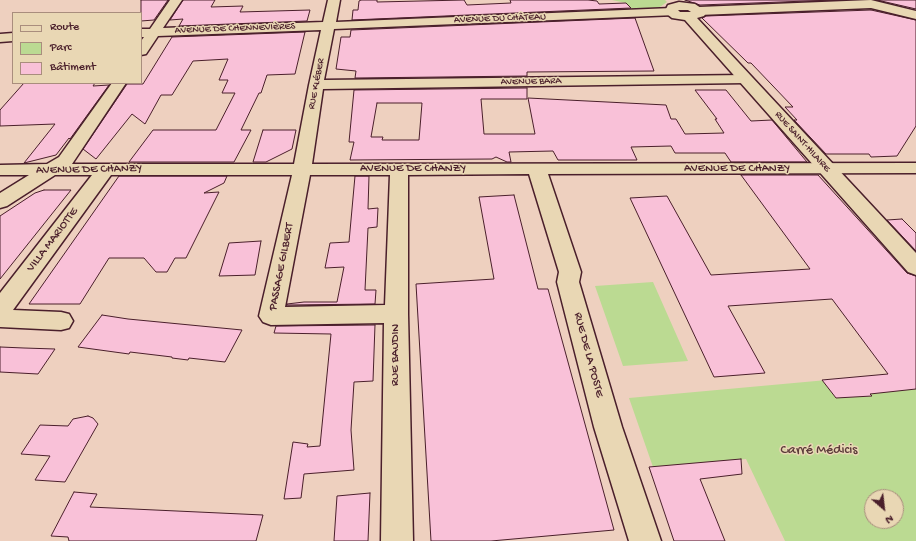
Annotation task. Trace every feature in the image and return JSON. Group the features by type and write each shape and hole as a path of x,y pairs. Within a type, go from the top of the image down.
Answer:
{"street":[{"path":"142,50 176,0"},
{"name":"RUE KLÉBER","path":"302,169 316,85 334,0"},
{"path":"694,14 871,4 885,6 916,15"},
{"name":"AVENUE DU CHÂTEAU","path":"329,26 675,6 694,14"},
{"name":"RUE SAINT-HILAIRE","path":"694,14 745,79 916,267"},
{"name":"AVENUE DE CHENNEVIÈRES","path":"142,32 329,26"},
{"path":"0,38 12,37"},
{"name":"AVENUE BARA","path":"316,85 745,79"},
{"path":"0,202 65,161 118,84"},
{"name":"AVENUE DE CHANZY","path":"0,170 916,167"},
{"name":"VILLA MARIOTTE","path":"0,310 106,169"},
{"name":"PASSAGE GILBERT","path":"302,169 271,316 396,314"},
{"name":"RUE BAUDIN","path":"397,541 396,314 399,169"},
{"name":"RUE DE LA POSTE","path":"538,169 539,177 570,272 568,282 608,427 645,541"},
{"path":"0,318 61,321"}],"green space":[{"path":"612,0 665,0 667,2 657,9 633,10 626,3"},
{"path":"653,282 688,361 623,366 595,286"},
{"name":"Carré Médicis","path":"904,373 916,389 916,541 785,541 746,459 653,467 629,398"}],"building":[{"path":"141,0 168,0 154,20 142,21"},
{"path":"183,0 215,0 211,7 243,6 240,12 310,10 307,21 179,26 183,19 170,20"},
{"path":"377,0 377,2 464,0 467,5 511,3 510,0 588,0 597,1 599,4 626,3 631,8 352,20 353,10 358,10 359,1"},
{"path":"685,0 834,0 700,5"},
{"path":"877,0 916,0 916,9"},
{"path":"871,10 916,20 916,126 897,156 871,157 869,154 826,154 794,120 797,120 785,107 793,107 751,63 748,63 702,18 706,16"},
{"path":"635,18 654,71 527,72 527,76 355,78 356,71 336,69 341,37 350,37 351,30"},
{"path":"305,32 295,74 267,75 261,93 259,93 241,130 251,130 234,162 129,162 153,130 216,130 235,93 222,93 228,80 219,80 228,59 193,61 172,95 161,95 145,124 132,114 96,159 83,149 127,84 143,84 172,37"},
{"path":"23,84 109,85 70,139 69,138 56,155 24,163 55,124 0,126 0,110"},
{"path":"527,88 527,99 481,99 484,134 535,134 528,98 666,105 671,119 676,119 685,134 724,133 715,119 717,119 695,90 726,90 751,121 772,120 807,162 731,162 725,153 675,153 671,146 631,147 637,160 558,160 553,151 509,152 511,162 507,162 496,157 492,159 350,160 354,142 349,142 354,90","holes":["377,103 422,103 419,140 382,140 383,137 371,137"]},
{"path":"263,130 296,130 292,149 266,162 253,162"},
{"path":"741,175 818,175 907,273 916,276 916,389 870,394 872,396 836,398 822,380 888,374 832,299 728,306 765,373 714,377 630,198 667,196 711,275 810,269"},
{"path":"119,176 227,176 224,183 204,193 219,192 186,258 175,258 167,272 156,272 144,258 109,258 80,304 29,304"},
{"path":"355,176 369,176 368,209 378,208 377,227 368,228 365,290 376,290 375,304 287,305 304,302 337,302 344,267 325,268 330,243 349,242"},
{"path":"44,190 71,190 0,279 0,216 35,193"},
{"path":"514,195 538,289 548,289 614,530 491,541 431,541 416,284 494,279 479,197"},
{"path":"902,219 916,233 916,251 887,220"},
{"path":"261,241 255,275 219,276 229,243"},
{"path":"102,315 128,319 242,330 225,362 189,358 188,360 130,352 129,354 78,347"},
{"path":"375,325 373,381 354,382 351,430 354,470 304,474 301,498 284,499 293,442 308,444 307,447 320,446 331,334 274,333 276,326"},
{"path":"0,347 55,349 38,374 0,372"},
{"path":"88,416 93,418 98,424 65,482 35,480 50,456 21,454 40,425 68,426 73,419"},
{"path":"741,459 742,474 700,479 725,541 674,541 649,467"},
{"path":"74,492 97,494 90,507 263,515 256,541 69,541 68,537 51,536"},
{"path":"370,493 368,541 334,541 337,496"}]}
